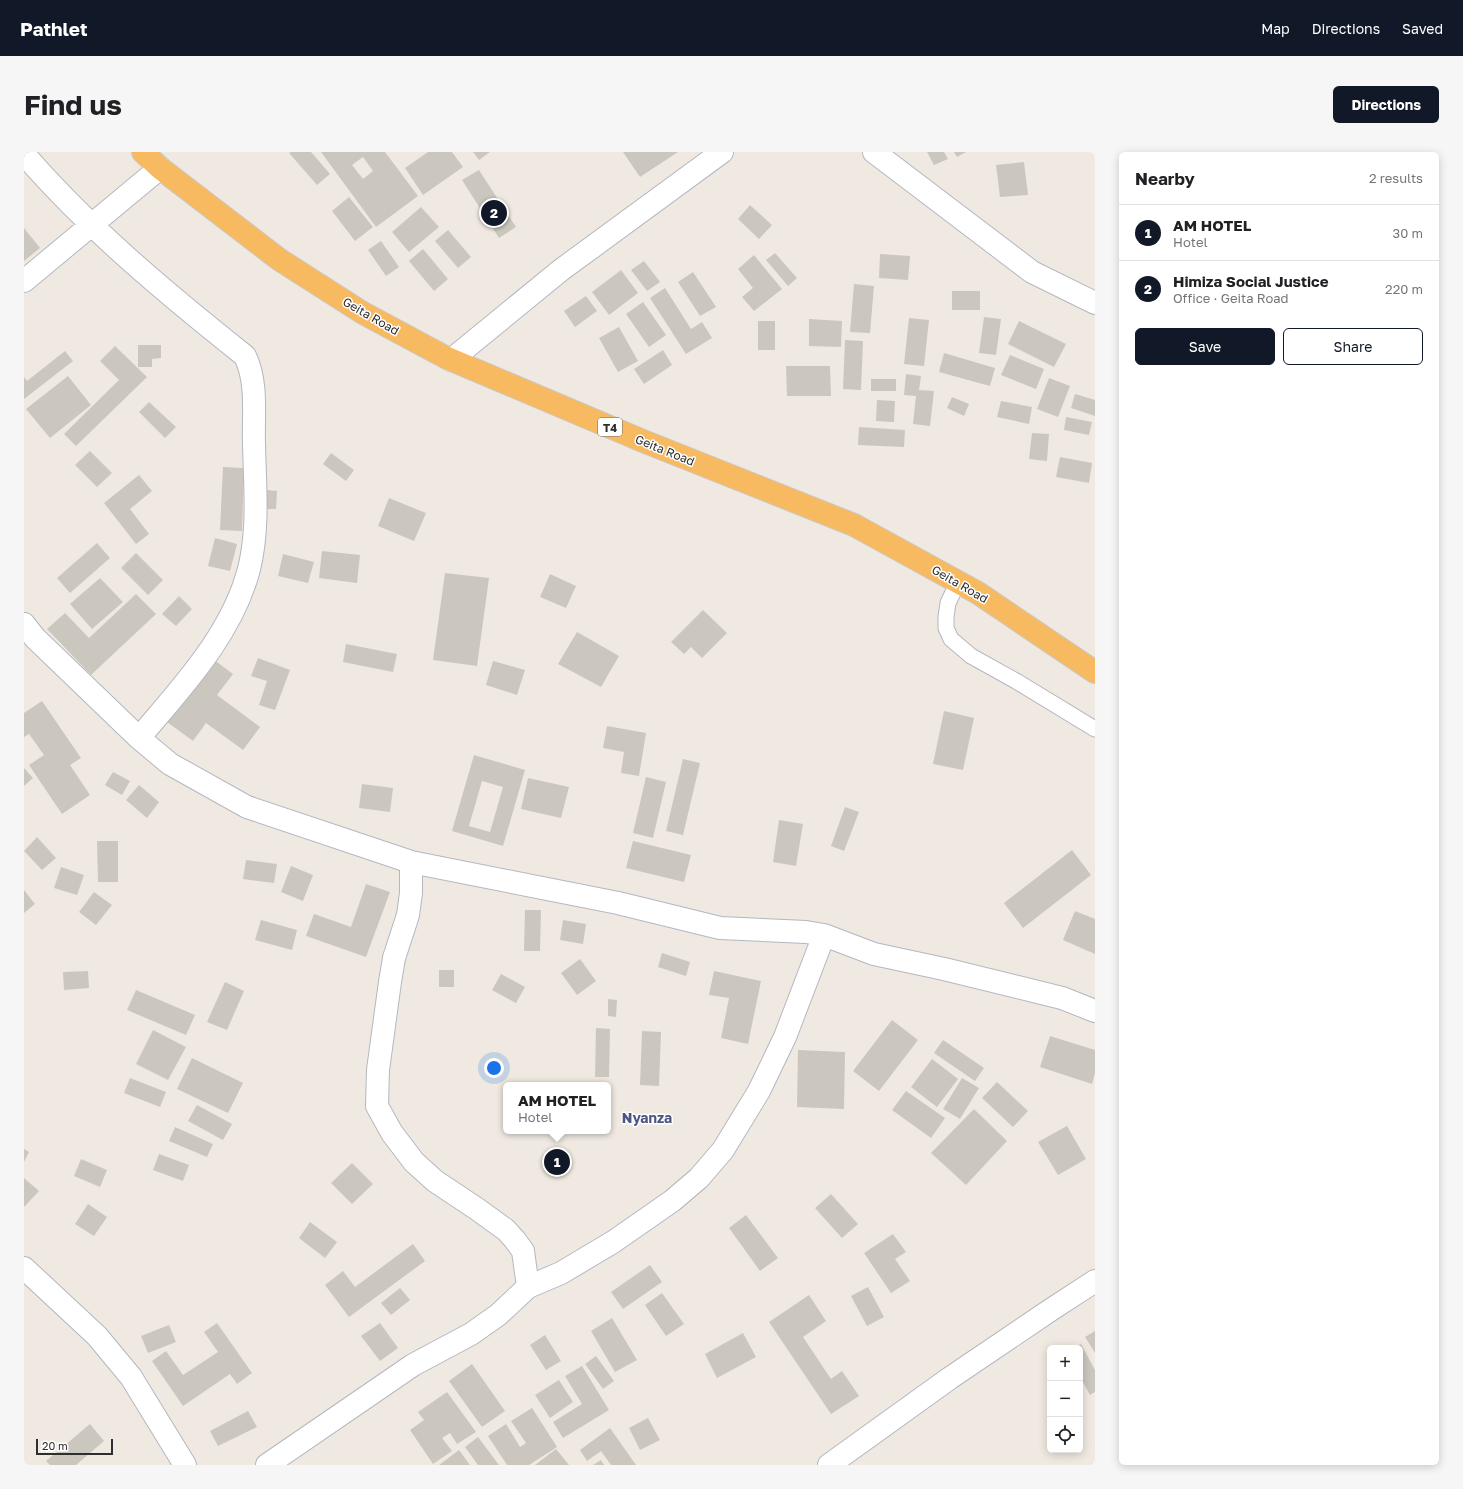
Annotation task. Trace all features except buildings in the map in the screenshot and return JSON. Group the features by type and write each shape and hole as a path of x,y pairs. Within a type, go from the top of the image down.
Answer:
{"highway":[{"name":"Geita Road","path":"153,158 280,260 363,313 451,360 642,441 854,525 978,592 1095,672"}],"street":[{"path":"451,360 561,270 722,152"},
{"path":"874,152 1032,272 1095,302"},
{"path":"24,154 45,178 92,224 170,296 245,356 251,369 253,390 255,508 248,569 222,632 182,687 139,738"},
{"path":"24,281 92,224 153,158"},
{"path":"28,636 139,738 170,764 247,807 412,862 618,903 720,928 806,932 824,935 874,954 944,969 1055,997 1095,1011"},
{"path":"412,862 412,892 408,915 394,958 390,982 378,1070 377,1106 392,1133 414,1162 436,1181 500,1226 516,1240 523,1251 528,1287"},
{"path":"267,1465 413,1365 471,1334 498,1316 528,1287 561,1273 613,1242 672,1201 699,1178 723,1150 759,1091 785,1037 824,935"},
{"path":"24,1268 102,1342 131,1377 186,1465"},
{"path":"829,1465 963,1370 1095,1281"}],"lane":[{"path":"958,582 948,603 946,617 946,628 951,639 971,656 1016,681 1095,729"}],"place":[{"name":"Himiza Social Justice","path":"494,213"},
{"name":"AM HOTEL","path":"557,1162"}],"district":[{"name":"Nyanza","path":"647,1117"}]}
